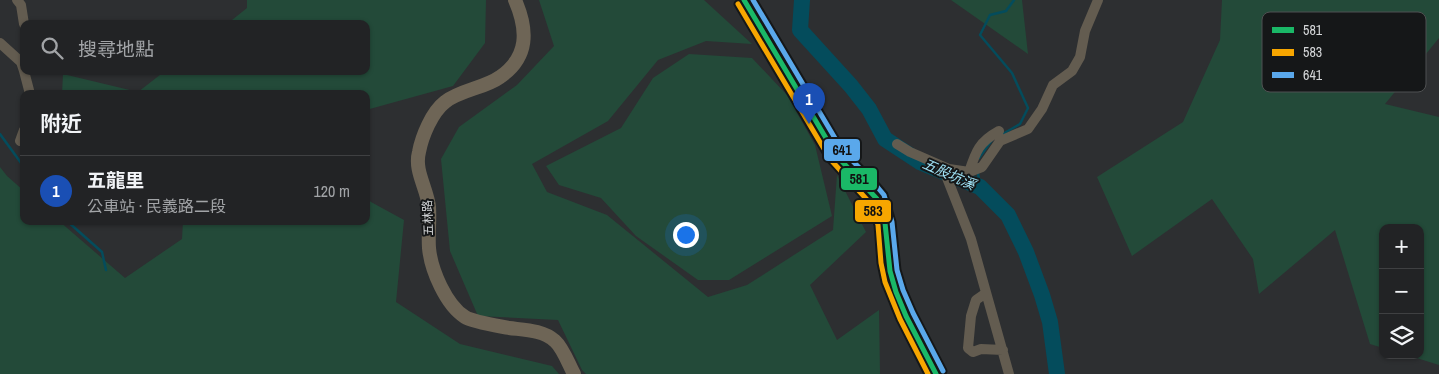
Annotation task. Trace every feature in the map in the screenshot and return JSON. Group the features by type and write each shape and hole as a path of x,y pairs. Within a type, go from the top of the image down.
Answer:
{"main road":[{"name":"五林路","path":"515,0 521,13 525,34 519,58 500,78 444,102 428,123 418,152 418,167 427,194 429,208 429,251 435,276 452,306 466,318 502,327 543,333 557,342 574,374"},
{"path":"744,0 841,161 872,192 880,204 886,225 887,253 892,280 910,324 936,374"}],"street":[{"path":"17,0 21,5 23,20"},
{"path":"897,144 948,173 969,172 982,167 1000,141 1028,129 1042,109 1053,85 1072,71 1080,57 1085,31 1098,0"},
{"path":"0,43 20,61"},
{"path":"26,75 29,90"},
{"path":"969,172 977,148 988,137 999,131"},
{"path":"948,173 971,239 1009,374"},
{"path":"986,293 976,300 971,316 968,348 973,352 981,349 1003,350"}],"green space":[{"path":"247,0 486,0 485,43 453,86 370,109 370,90 141,90 160,75 370,75 370,20 232,20 247,8"},
{"path":"539,0 704,0 752,44 706,41 658,60 608,121 532,164 547,192 607,215 708,297 747,285 833,230 837,175 866,232 810,285 837,340 879,310 880,374 586,374 582,370 558,320 478,316 450,251 441,159 459,127 517,85 554,46"},
{"path":"951,0 1022,0 1028,54"},
{"path":"1222,0 1439,0 1439,38 1426,54 1426,12 1262,12 1262,92 1395,92 1385,104 1439,117 1439,365 1420,359 1424,359 1424,224 1379,224 1379,347 1370,344 1335,230 1259,294 1253,259 1212,199 1132,256 1097,177 1183,122 1220,40"},
{"path":"689,54 752,58 787,95 815,145 832,216 729,280 698,280 636,236 601,198 559,185 546,166 621,128 653,78"},
{"path":"63,75 130,90 62,90"},
{"path":"0,167 20,187 20,225 64,225 125,278 182,239 183,225 370,225 370,201 404,220 396,302 460,344 552,366 559,374 0,374"}],"waterway":[{"name":"五股坑溪","path":"802,0 800,30 851,86 869,109 885,139 920,162 980,187 1008,215 1026,252 1042,295 1050,322 1057,374"},
{"path":"1001,135 1020,124 1028,108 1012,73 980,35 990,15 1006,11 1014,0"},
{"path":"0,134 20,162"},
{"path":"979,158 992,140"},
{"path":"978,173 980,187"},
{"path":"72,225 102,252 106,270"}],"transit line":[{"name":"581","path":"744,0 836,155 877,199 885,223 890,271 896,292 906,316 936,374"},
{"name":"641","path":"753,0 842,150 884,195 892,222 897,270 903,290 943,371"},
{"name":"583","path":"738,4 830,159 870,203 878,225 881,263 885,282 900,319 928,374"}],"place":[{"name":"五龍里","path":"809,124"}]}
